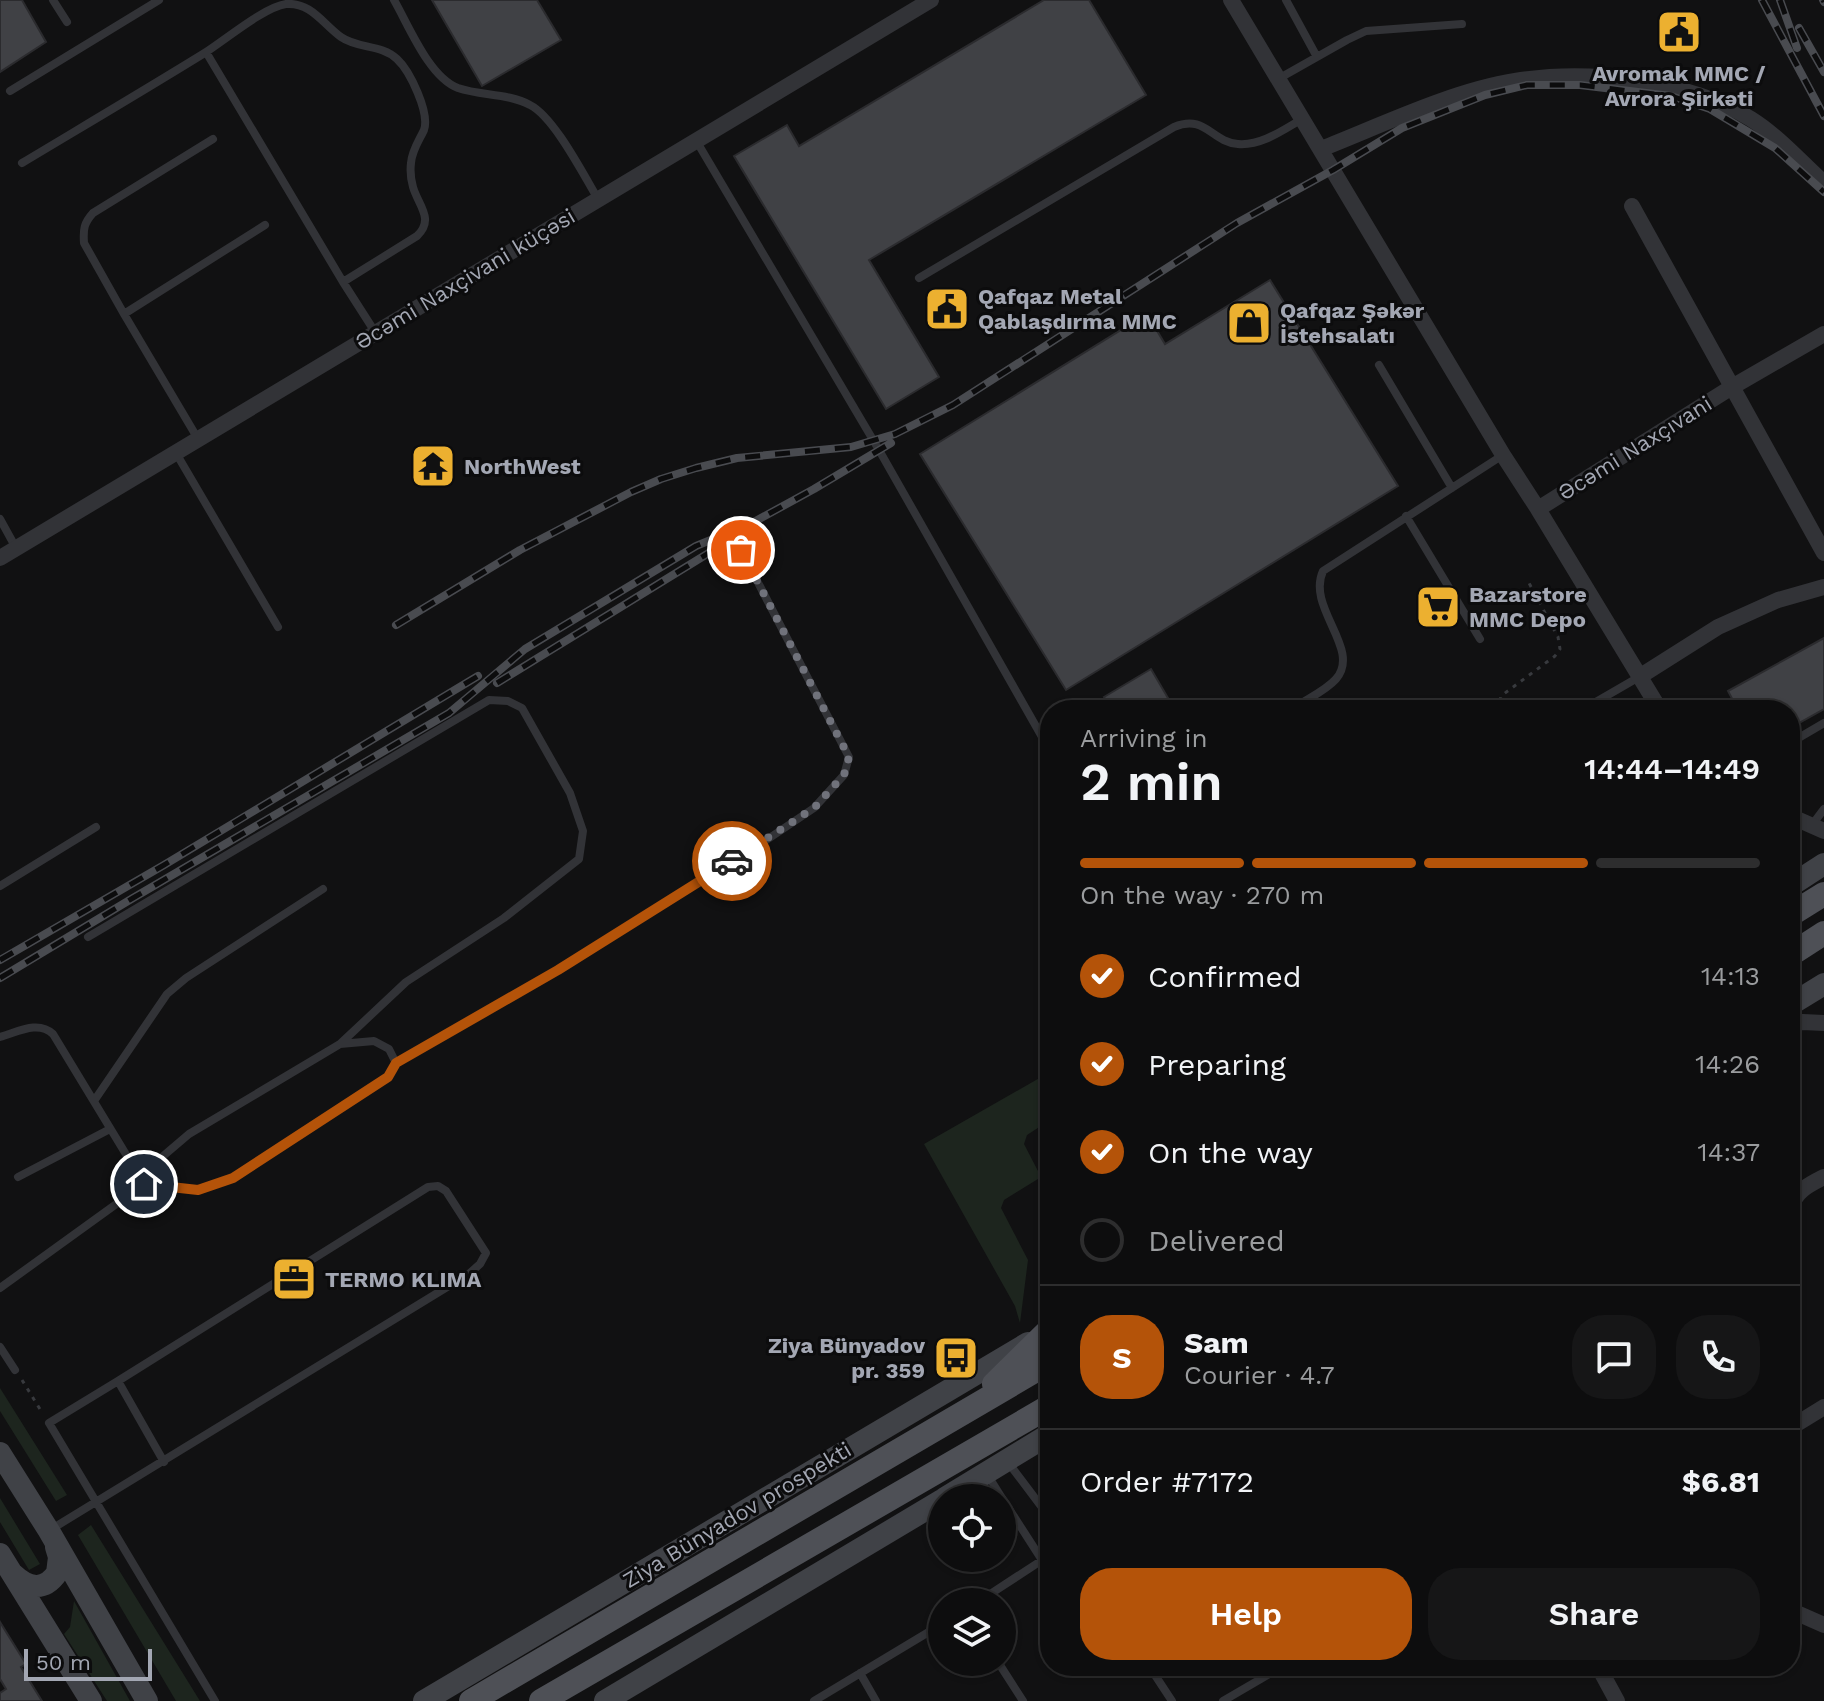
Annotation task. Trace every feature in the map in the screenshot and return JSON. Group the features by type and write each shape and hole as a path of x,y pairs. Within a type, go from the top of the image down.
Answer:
{"main road":[{"path":"1800,880 1824,864"},
{"path":"1800,909 1824,894"},
{"path":"1800,949 1824,933"},
{"path":"1800,999 1824,984"},
{"name":"Ziya Bünyadov prospekti","path":"424,1701 1040,1336"},
{"path":"965,1412 1040,1340"},
{"name":"Ziya Bünyadov prospekti","path":"471,1701 1040,1368"},
{"path":"541,1701 1040,1412"},
{"path":"981,1448 1040,1421"},
{"path":"968,1484 1040,1440"},
{"path":"0,1453 147,1701"},
{"path":"605,1701 928,1508"},
{"path":"13,1574 28,1586 46,1585 53,1580 59,1557 49,1531"},
{"path":"0,1554 91,1701"}],"street":[{"name":"Əcəmi Naxçivani küçəsi","path":"0,558 931,0"},
{"path":"1231,0 1654,700"},
{"path":"1321,149 1439,102 1481,89 1550,77 1595,77 1655,84 1715,101 1751,119 1824,183"},
{"name":"Əcəmi Naxçıvani","path":"1632,206 1824,553"},
{"name":"Əcəmi Naxçıvani","path":"1538,509 1732,387 1824,334"},
{"path":"1639,677 1718,627 1778,600 1824,587"},
{"path":"1800,1022 1824,1023"},
{"path":"1800,1192 1824,1177"},
{"path":"1800,1422 1824,1407"},
{"path":"1800,1614 1824,1625"},
{"path":"1603,1676 1617,1701"}],"lane":[{"path":"53,0 67,22"},
{"path":"10,91 159,0"},
{"path":"394,0 433,68 443,79 458,88 530,104 542,113 598,199"},
{"path":"1286,0 1317,57"},
{"path":"22,163 271,9 286,4 303,6 316,13 343,39 386,51 398,59 426,115 425,128 414,148 411,162 413,189 424,210 424,230 343,282"},
{"path":"1278,79 1366,31 1462,24"},
{"path":"206,52 376,333"},
{"path":"919,278 1174,127 1191,122 1226,141 1245,144 1263,140 1303,119"},
{"path":"198,439 84,243 83,232 85,222 93,213 213,139"},
{"path":"697,142 879,450 1040,733"},
{"path":"124,314 265,225"},
{"path":"1379,365 1452,488"},
{"path":"176,453 278,627"},
{"path":"1306,700 1332,683 1343,667 1341,647 1320,598 1318,588 1323,571 1503,455"},
{"path":"1406,516 1480,639"},
{"path":"0,519 17,549"},
{"path":"144,1184 198,1190 233,1178 388,1077 396,1063 558,970 814,808 844,775 849,757 741,550"},
{"path":"1599,700 1639,677"},
{"path":"0,1288 144,1184 162,1157 189,1134 340,1044 406,982 504,918 579,859 583,831 570,793 522,708 508,701 489,700 88,937"},
{"path":"1800,737 1824,723"},
{"path":"1818,829 1824,809"},
{"path":"0,886 96,827"},
{"path":"94,1101 167,994 186,978 323,889"},
{"path":"0,1037 36,1026 46,1027 53,1034 144,1184"},
{"path":"340,1044 374,1041 389,1049 396,1063"},
{"path":"18,1177 110,1129"},
{"path":"49,1531 97,1502 164,1462 470,1273 486,1253 446,1191 438,1186 428,1187 49,1423 97,1502 215,1701"},
{"path":"0,1347 15,1370"},
{"path":"118,1381 164,1462"},
{"path":"1006,1460 1040,1505"},
{"path":"986,1473 993,1484"},
{"path":"1016,1517 1040,1549"},
{"path":"999,1588 1040,1561"},
{"path":"814,1701 928,1632"},
{"path":"860,1673 876,1701"},
{"path":"1007,1676 1023,1701"},
{"path":"1156,1676 1172,1701"},
{"path":"1223,1701 1266,1676"}],"path":[{"path":"1500,700 1501,696 1560,649 1558,637 1529,583"},
{"path":"15,1370 49,1423"}],"shaded area":[{"path":"1040,1078 1040,1127 1027,1135 1024,1144 1039,1173 1038,1179 1004,1200 1001,1208 1028,1260 1020,1323 1015,1306 924,1144"},
{"path":"0,1388 67,1495 56,1501 0,1411"},
{"path":"0,1498 40,1564 29,1570 0,1522"},
{"path":"91,1525 200,1701 176,1701 78,1535"},
{"path":"74,1601 130,1701 107,1701 64,1634 70,1627"}],"building":[{"path":"0,0 22,0 46,42 0,72"},
{"path":"432,0 537,0 561,40 482,86"},
{"path":"1044,0 1089,0 1146,95 869,260 939,377 886,409 734,156 787,125 799,146"},
{"name":"Qafqaz Şəkər İstehsalatı","path":"1270,280 1398,486 1066,690 920,454 1147,314 1165,344"},
{"path":"1824,638 1824,709 1800,722 1800,700 1733,700 1728,691"},
{"path":"1151,669 1169,700 1106,700 1104,697"},
{"path":"0,1622 26,1664 21,1667 42,1701 0,1701 0,1693 6,1689 0,1679"}],"railway":[{"path":"1762,0 1824,116"},
{"path":"1780,0 1797,48"},
{"path":"1799,28 1824,72"},
{"path":"396,625 520,550 661,479 737,458 851,447 895,434 953,405 1237,223 1402,128 1485,95 1527,85 1580,85 1671,96 1710,109 1775,148 1824,192"},
{"path":"0,978 449,713 525,649 696,546 752,523 891,443"},
{"path":"497,683 725,543"},
{"path":"0,960 478,676"}],"way so far":[{"path":"732,861 814,808 844,775 849,757 741,550"}],"place":[{"name":"Avromak MMC / Avrora Şirkəti","path":"1679,32"},
{"name":"Qafqaz Metal Qablaşdırma MMC","path":"947,309"},
{"name":"Qafqaz Şəkər İstehsalatı","path":"1249,323"},
{"name":"NorthWest","path":"433,466"},
{"name":"Bazarstore MMC Depo","path":"1438,607"},
{"name":"TERMO KLIMA","path":"294,1279"},
{"name":"Ziya Bünyadov pr. 359","path":"956,1358"}],"route":[{"path":"144,1184 198,1190 233,1178 388,1077 396,1063 558,970 732,861"}]}
